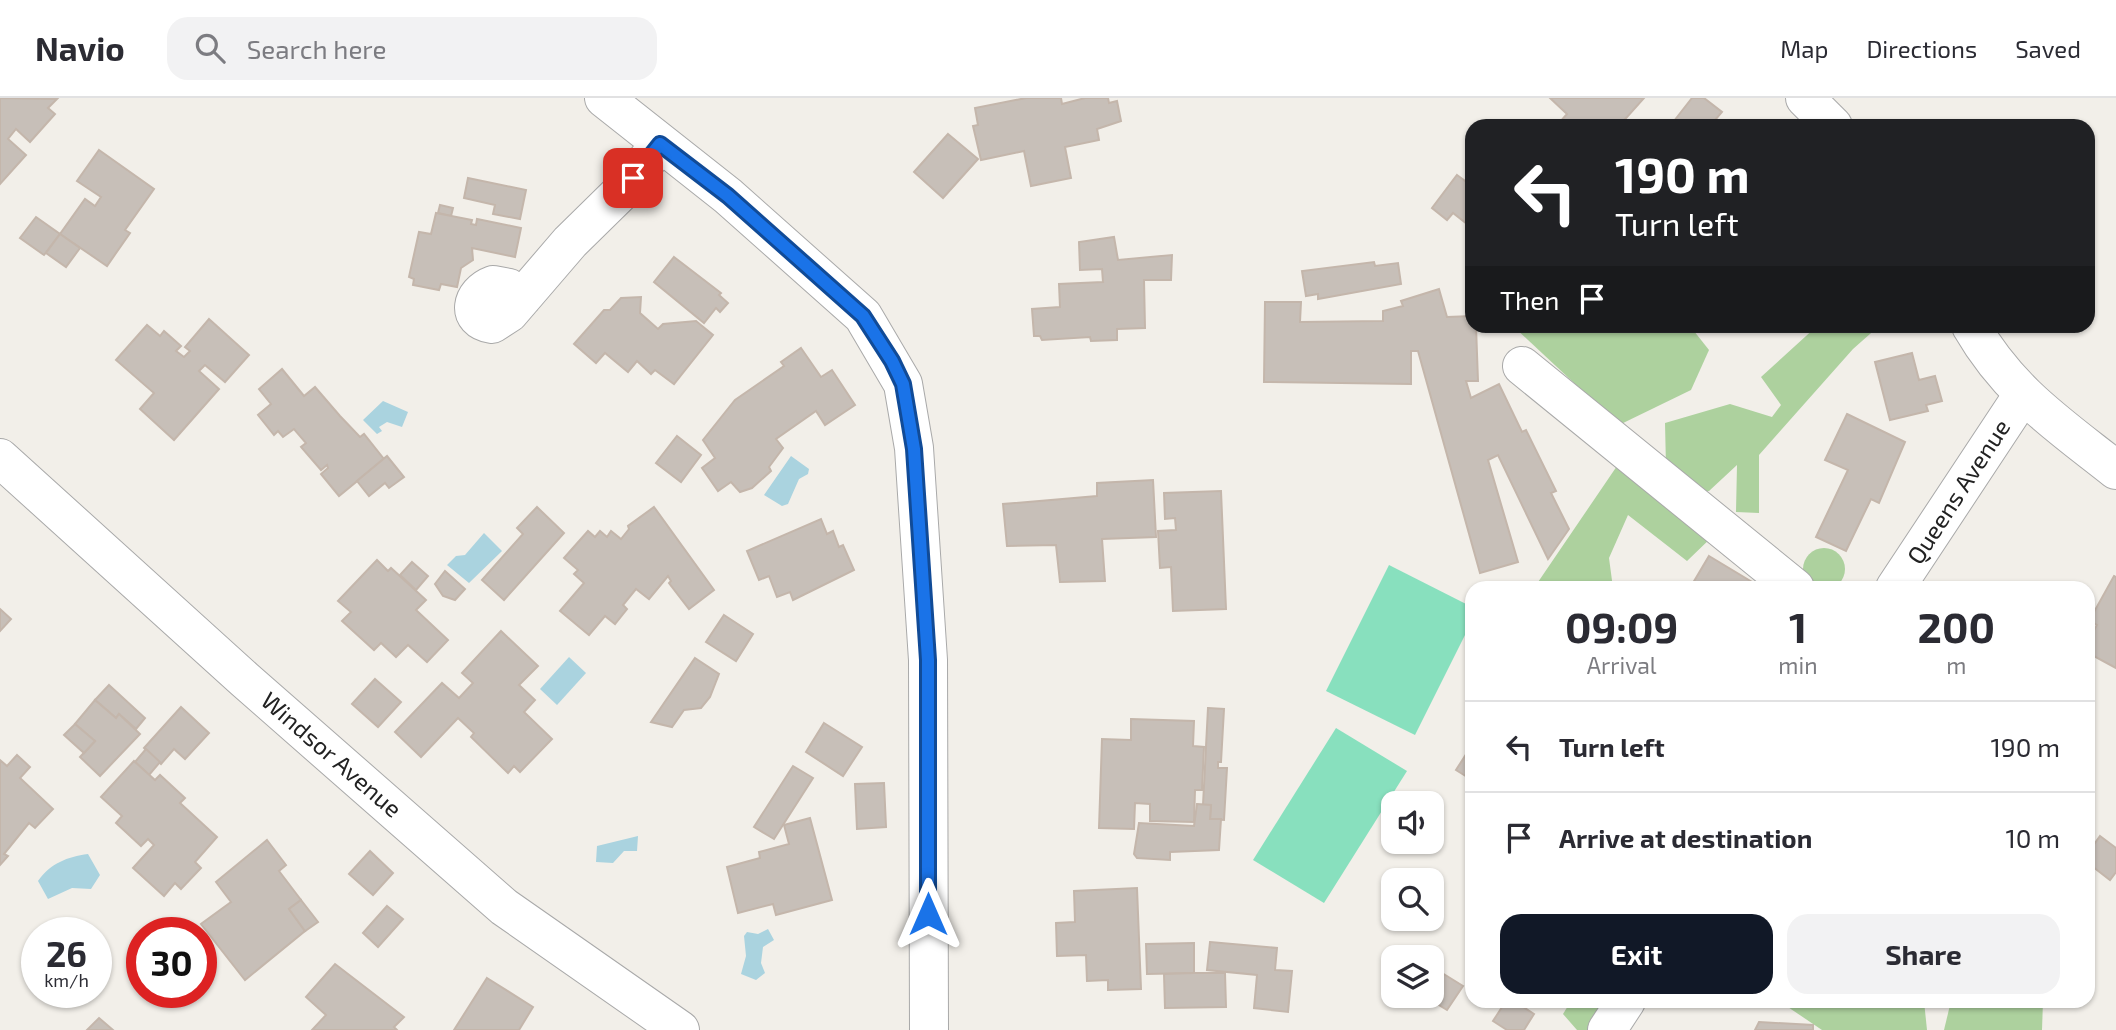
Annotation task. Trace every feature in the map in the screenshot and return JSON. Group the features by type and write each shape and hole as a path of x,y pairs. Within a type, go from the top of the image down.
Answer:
{"street":[{"path":"604,98 728,196 863,316 892,361 903,384 914,449 928,660 929,1030"},
{"path":"1805,98 1826,119"},
{"path":"522,298 570,242 623,190 660,144"},
{"path":"1975,333 1987,354 2022,396 2116,470"},
{"path":"1522,366 1786,581"},
{"name":"Queens Avenue","path":"1900,581 2022,396"},
{"name":"Windsor Avenue","path":"0,458 244,680 504,907 680,1030"},
{"path":"1608,1030 1622,1008"}],"green space":[{"path":"1520,333 1696,333 1709,350 1691,390 1619,425"},
{"path":"1809,333 1871,333 1853,349 1759,455 1759,513 1736,512 1737,465 1709,491 1698,492 1666,467 1665,423 1730,404 1772,417 1781,405 1761,377"},
{"path":"1617,466 1714,535 1687,561 1628,515 1609,558 1612,581 1539,581"},
{"path":"1816,550 1832,550 1839,554 1845,569 1841,581 1807,581 1805,577 1805,561 1809,554"},
{"path":"1389,565 1465,603 1465,635 1415,735 1326,691"},
{"path":"1336,728 1407,771 1394,791 1381,791 1381,812 1324,903 1253,860"},
{"path":"1567,1008 1604,1008 1590,1030 1577,1030 1563,1014"},
{"path":"1789,1008 1925,1008 1927,1030 1822,1030"},
{"path":"1949,1008 2043,1008 2042,1030 1944,1030"}],"water":[{"path":"383,401 408,412 402,427 387,422 379,427 382,431 377,434 363,420"},
{"path":"791,456 809,469 808,474 799,479 788,504 782,506 764,495"},
{"path":"484,533 502,551 469,583 447,565 456,556 465,555"},
{"path":"569,657 586,673 557,705 540,689"},
{"path":"638,836 637,851 624,851 613,863 596,862 597,846"},
{"path":"88,854 100,875 91,889 72,888 48,899 38,881 43,875 60,862"},
{"path":"768,929 774,940 763,947 761,963 765,973 756,980 741,974 746,956 744,936 747,932 758,934"}],"building":[{"path":"0,98 57,99 48,108 55,114 30,142 16,129 8,139 26,155 0,184"},
{"path":"1026,98 1061,98 1062,104 1085,98 1108,98 1109,103 1117,101 1121,121 1097,129 1099,140 1065,147 1071,178 1031,186 1024,151 981,160 973,126 978,125 975,108"},
{"path":"1550,98 1644,98 1625,119 1563,119 1567,114"},
{"path":"1692,98 1704,98 1722,112 1716,119 1676,119"},
{"path":"948,134 978,159 943,198 914,172"},
{"path":"99,150 154,189 125,230 130,233 107,266 60,234 85,199 95,206 101,197 77,181"},
{"path":"1457,175 1465,181 1465,222 1453,213 1447,220 1432,208"},
{"path":"468,178 526,190 520,219 493,214 495,205 464,198"},
{"path":"440,205 453,208 451,216 438,213"},
{"path":"436,213 472,220 471,224 476,225 477,219 521,228 515,257 472,248 473,260 461,268 457,287 441,284 439,290 413,285 414,279 409,277 419,232 431,234"},
{"path":"36,217 60,234 44,255 20,238"},
{"path":"60,234 80,248 66,267 46,253"},
{"path":"1114,237 1118,260 1172,255 1171,280 1144,280 1145,328 1117,329 1117,340 1091,341 1090,337 1042,340 1040,336 1034,336 1032,309 1060,307 1059,284 1103,282 1102,269 1080,270 1079,242"},
{"path":"674,257 721,293 719,295 728,303 720,312 716,308 704,323 654,282"},
{"path":"1374,262 1375,266 1398,263 1401,284 1318,299 1318,294 1306,296 1302,271"},
{"path":"1439,289 1447,317 1465,316 1465,333 1476,333 1478,381 1466,381 1471,398 1499,384 1522,432 1526,430 1556,491 1551,493 1569,529 1548,559 1498,455 1488,460 1518,562 1480,573 1418,351 1411,351 1411,384 1264,382 1265,302 1301,302 1300,322 1383,321 1383,311 1403,306 1401,301"},
{"path":"641,297 640,313 658,329 663,324 696,321 713,335 674,384 655,370 651,374 637,361 628,372 605,353 596,363 574,344 604,310 610,310 621,298"},
{"path":"209,319 249,355 225,382 205,365 199,371 219,389 174,440 140,409 154,393 116,360 147,325 160,336 164,331 181,346 176,351 184,357 190,351 185,347"},
{"path":"801,348 821,377 832,370 855,405 825,425 816,411 776,439 783,448 769,467 771,471 752,488 740,492 731,482 718,491 702,468 715,458 703,440 735,400 784,366 781,362"},
{"path":"1912,353 1919,380 1935,376 1942,401 1926,405 1928,411 1890,420 1875,362"},
{"path":"282,369 304,396 315,387 360,437 364,434 384,459 339,496 321,474 328,468 327,465 321,470 301,447 306,443 294,429 283,437 278,431 274,435 258,415 271,404 259,389"},
{"path":"1847,414 1905,442 1879,503 1871,499 1846,551 1816,537 1848,470 1825,460"},
{"path":"677,436 701,455 681,482 656,463"},
{"path":"387,456 404,477 389,488 385,483 369,496 357,481"},
{"path":"1153,480 1156,537 1102,539 1105,581 1060,582 1056,545 1007,546 1003,504 1097,496 1097,483"},
{"path":"1221,491 1226,609 1173,611 1171,567 1160,568 1158,531 1176,530 1175,518 1165,519 1164,493"},
{"path":"537,507 564,533 504,600 482,580 523,534 517,528"},
{"path":"654,507 714,590 689,609 669,583 671,581 668,576 649,599 636,589 623,605 627,609 615,624 605,616 589,635 560,611 584,583 574,574 578,570 564,558 588,531 595,537 600,531 607,537 611,531 621,539 629,529 628,526"},
{"path":"821,519 827,534 833,531 839,547 843,545 854,570 793,600 790,592 777,597 769,576 759,580 747,551"},
{"path":"1709,556 1750,581 1694,581"},
{"path":"377,560 388,571 391,568 426,600 416,610 448,640 427,662 408,645 396,657 381,643 374,650 342,621 351,612 338,601"},
{"path":"412,562 428,576 416,590 400,575"},
{"path":"445,571 465,589 455,600 443,596 435,584"},
{"path":"2114,576 2116,577 2116,668 2095,657 2095,610"},
{"path":"0,609 11,619 0,631"},
{"path":"724,615 753,634 736,661 706,642"},
{"path":"501,631 538,666 519,685 535,700 524,712 552,739 520,772 514,766 508,773 471,737 474,733 458,718 421,757 395,732 442,683 459,698 473,683 462,673"},
{"path":"695,658 719,674 710,697 701,708 684,710 672,727 651,722"},
{"path":"375,679 401,702 378,727 352,704"},
{"path":"109,685 145,718 136,729 119,714 116,718 95,700"},
{"path":"95,700 116,718 119,714 140,734 100,776 80,757 95,741 75,724"},
{"path":"181,707 209,733 185,759 174,749 161,764 144,748"},
{"path":"1208,708 1224,709 1221,762 1218,762 1218,768 1227,768 1224,820 1210,819 1211,805 1203,805"},
{"path":"1131,719 1194,721 1193,746 1204,747 1202,790 1195,790 1194,822 1150,821 1150,804 1135,803 1134,829 1099,828 1102,739 1131,740"},
{"path":"824,723 862,747 843,776 806,752"},
{"path":"75,724 95,741 84,753 64,735"},
{"path":"146,749 160,762 149,775 135,762"},
{"path":"17,755 30,767 20,778 53,809 35,828 29,823 4,854 8,856 0,865 0,760 7,766"},
{"path":"1465,756 1465,776 1456,770"},
{"path":"134,761 155,780 160,775 185,798 180,803 217,837 195,862 201,868 181,889 175,883 164,896 133,868 154,845 148,839 141,846 116,823 122,816 101,797"},
{"path":"793,766 813,778 774,839 754,827"},
{"path":"884,783 886,827 857,829 855,784"},
{"path":"1197,804 1211,805 1210,819 1221,819 1219,850 1170,852 1170,860 1137,858 1134,854 1139,823 1194,826"},
{"path":"810,818 832,900 776,915 773,904 738,913 727,867 760,858 759,852 789,844 784,825"},
{"path":"2100,836 2116,848 2116,872 2110,880 2095,868 2095,843"},
{"path":"267,840 286,865 279,871 301,900 289,909 305,931 245,980 217,944 217,917 211,917 231,902 216,882"},
{"path":"370,851 393,873 373,895 349,874"},
{"path":"1137,888 1141,989 1108,990 1108,980 1087,981 1086,955 1057,956 1056,923 1075,922 1074,891"},
{"path":"301,900 318,922 305,931 289,909"},
{"path":"387,906 403,919 378,947 363,933"},
{"path":"1210,942 1277,948 1275,970 1292,971 1288,1012 1254,1008 1257,975 1207,970"},
{"path":"1194,943 1194,973 1147,974 1146,944"},
{"path":"335,964 404,1017 394,1027 397,1030 312,1030 326,1015 306,997"},
{"path":"1225,973 1226,1007 1165,1008 1164,974"},
{"path":"1444,974 1463,986 1447,1010 1444,1008"},
{"path":"487,978 533,1007 519,1030 454,1030"},
{"path":"1501,1008 1525,1008 1534,1014 1524,1030 1507,1030 1493,1021"},
{"path":"99,1018 113,1030 87,1030"},
{"path":"1759,1022 1813,1025 1813,1030 1755,1030"}],"route":[{"path":"633,178 660,144 728,196 863,316 878,337 903,384 910,408 914,449 928,660 928,914"}]}
